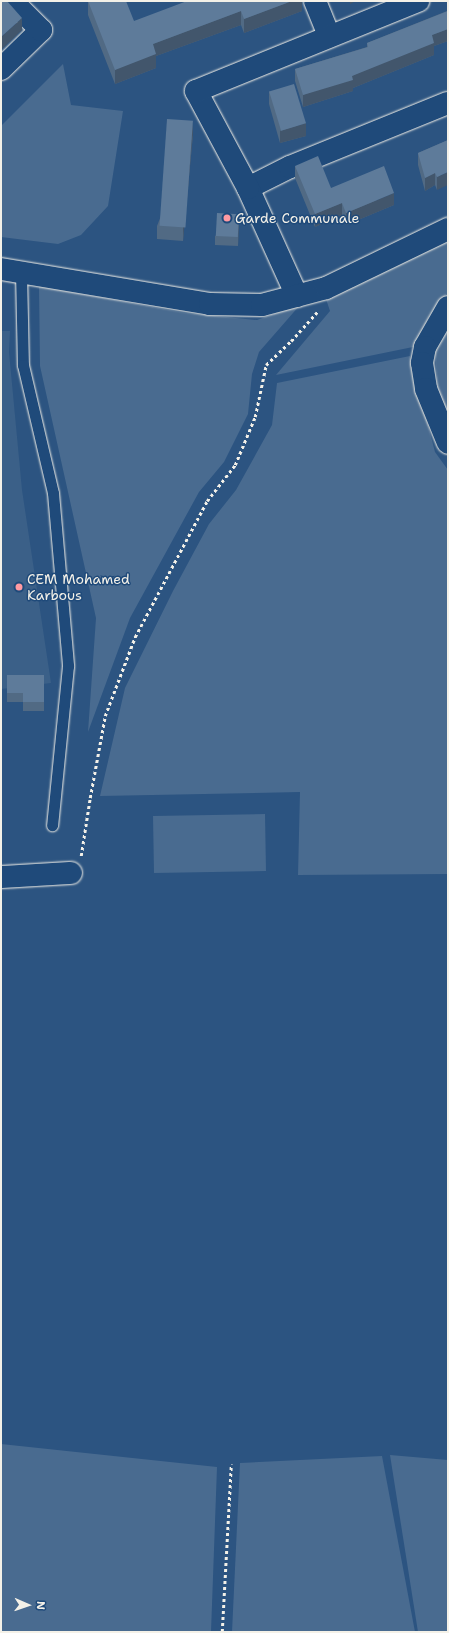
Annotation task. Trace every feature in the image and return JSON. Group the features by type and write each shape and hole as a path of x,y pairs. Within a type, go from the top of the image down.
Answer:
{"street":[{"path":"1,69 41,30 12,1"},
{"path":"315,1 329,36"},
{"path":"306,294 196,91 418,1"},
{"path":"248,188 290,167 448,103"},
{"path":"11,270 210,304 262,305 326,288 448,229"},
{"path":"448,307 425,347 422,363 426,389 448,443"},
{"path":"1,877 71,873"}],"lane":[{"path":"11,270 23,365 52,493 68,666 52,825"}],"path":[{"path":"71,873 81,860 90,798 105,716 136,637 206,501 235,465 255,417 266,364 291,341 320,309 306,294"},
{"path":"222,1632 231,1464"}],"shaded area":[{"path":"63,64 71,105 123,111 108,206 81,235 58,244 1,237 1,126"},
{"path":"448,242 448,292 430,315 413,347 276,375 330,311 325,296"},
{"path":"39,286 185,313 257,320 300,305 259,352 252,374 248,414 224,462 199,492 130,618 88,732 96,618 40,366"},
{"path":"448,330 448,423 439,407 435,352"},
{"name":"CEM Mohamed Karbous","path":"1,331 10,331 9,352 22,490 51,683 1,689"},
{"path":"410,356 435,452 448,470 448,874 298,875 300,792 100,796 125,688 173,591 209,524 236,490 272,425 277,383"},
{"path":"265,814 266,871 154,873 153,816"},
{"path":"1,1444 217,1467 211,1632 1,1632"},
{"path":"390,1455 448,1460 448,1632 418,1632"},
{"path":"382,1456 415,1632 232,1632 240,1463"}],"building":[{"path":"1,1 7,1 22,18 1,37"},
{"path":"88,1 126,1 134,21 187,1 292,1 244,19 241,11 153,44 156,54 115,70"},
{"path":"448,11 448,29 432,35 434,43 352,76 353,80 303,95 295,69 368,47 367,43"},
{"path":"294,84 306,123 281,131 269,92"},
{"path":"167,119 193,121 185,228 160,226"},
{"path":"448,140 448,172 437,177 435,173 425,178 418,153"},
{"path":"318,156 331,188 384,166 394,193 346,213 342,203 315,214 295,166"},
{"path":"217,213 239,214 238,237 216,236"},
{"path":"7,675 44,675 44,702 23,702 23,693 7,693"}],"place":[{"name":"Garde Communale","path":"227,218"},
{"name":"CEM Mohamed Karbous","path":"19,587"}]}
